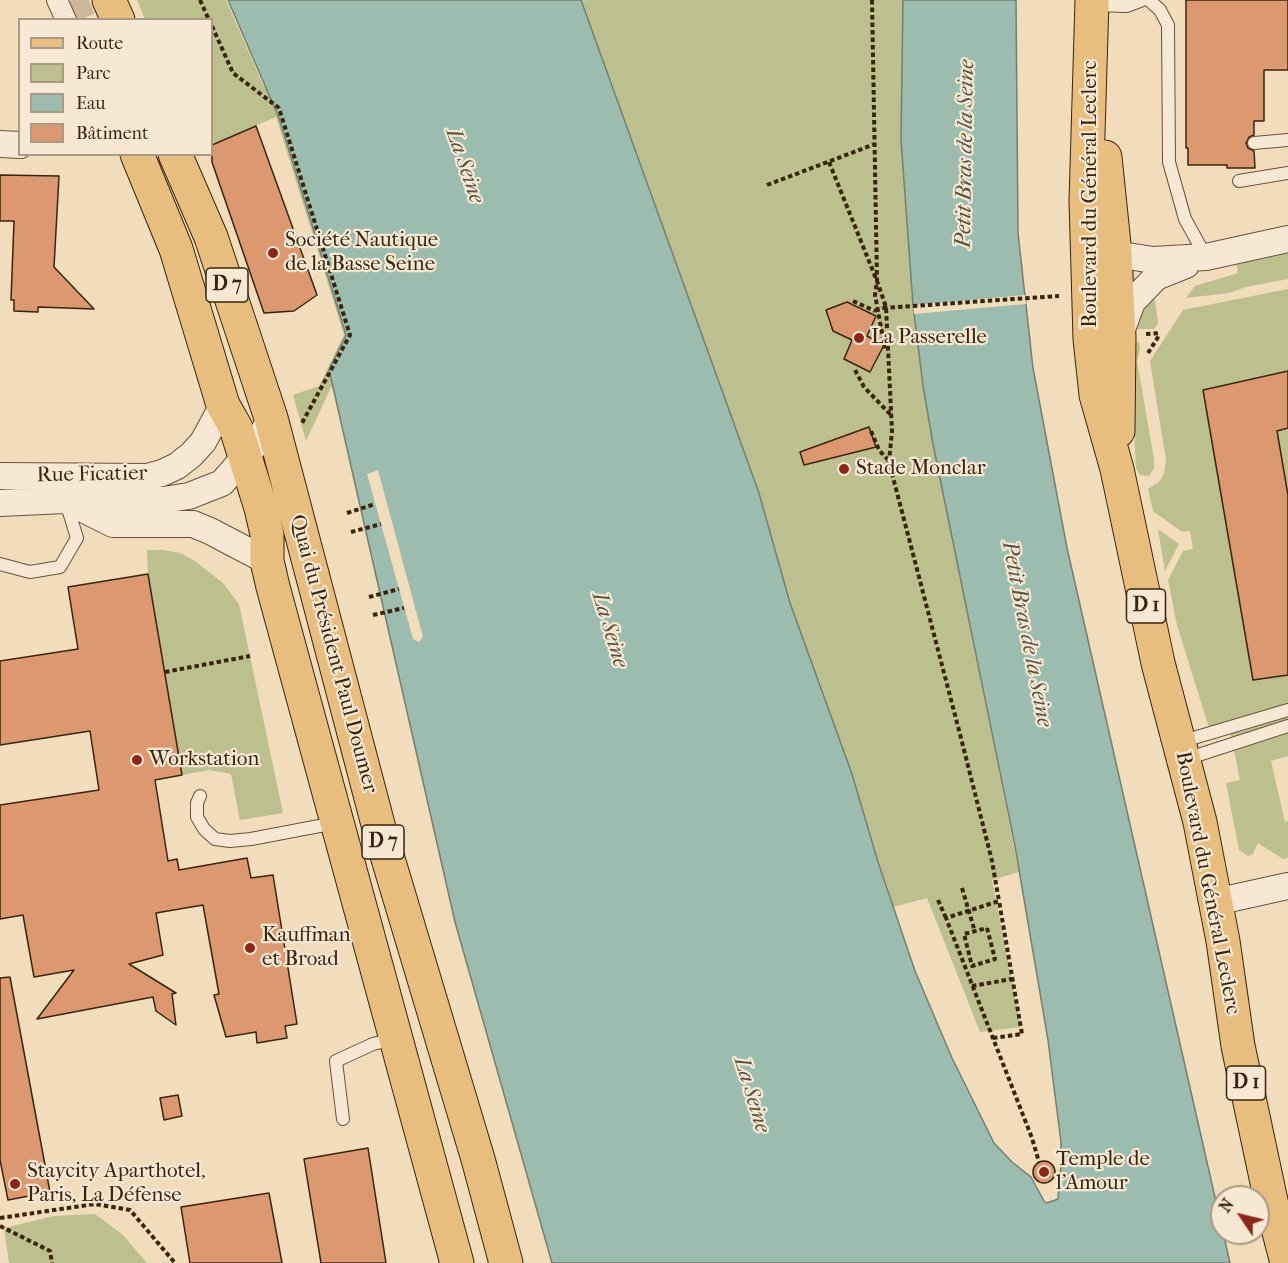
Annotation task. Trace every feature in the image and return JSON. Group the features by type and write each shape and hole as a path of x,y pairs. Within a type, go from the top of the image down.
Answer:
{"main road":[{"path":"109,0 116,18"},
{"name":"Boulevard du Général Leclerc","path":"1092,10 1086,201 1090,339 1096,395 1117,469 1158,663 1200,822 1238,1046 1271,1201 1287,1263"},
{"name":"Boulevard du Général Leclerc","path":"1092,10 1116,264 1119,337 1117,469"},
{"name":"Quai du Président Paul Doumer","path":"138,156 176,249 223,405 236,428 267,534 267,561 336,823 457,1263"},
{"name":"Quai du Président Paul Doumer","path":"176,156 211,237 284,425 380,832 478,1159 506,1263"}],"street":[{"path":"57,0 65,18"},
{"path":"95,0 103,18"},
{"path":"0,144 18,145"},
{"path":"1088,220 1101,259 1156,277"},
{"path":"1116,264 1206,257 1288,239"},
{"path":"1119,337 1132,302 1156,277 1206,257"},
{"name":"Rue Ficatier","path":"0,476 147,477 162,473 177,466 203,442 223,405"},
{"name":"Rue Ficatier","path":"0,503 163,500 189,496 222,483 258,442 284,425"},
{"name":"Rue Ficatier","path":"66,500 113,524 193,524 267,561"},
{"path":"1215,902 1288,886"}],"lane":[{"path":"1092,10 1127,6 1143,0"},
{"path":"1149,0 1160,10 1168,25 1169,162 1185,219 1206,257"},
{"path":"1254,143 1288,140"},
{"path":"1239,181 1288,173"},
{"path":"0,564 30,572 60,567 77,538 66,500"},
{"path":"1182,751 1288,710"},
{"path":"1182,751 1211,753 1288,726"},
{"path":"200,796 197,803 197,817 204,829 215,839 230,841 251,839 336,823"},
{"path":"343,1119 336,1061 373,1044 396,1039"}],"path":[{"path":"200,0 208,18"},
{"path":"872,0 877,280 875,295 885,347 889,387 891,415 889,462 992,861 1022,1034 993,1038"},
{"path":"213,28 233,73 279,108 350,335 318,398 284,425"},
{"path":"767,184 875,144"},
{"path":"829,162 886,307 889,387"},
{"path":"853,301 875,311 886,307 1059,296"},
{"path":"1142,362 1160,333"},
{"path":"855,370 864,387 891,415"},
{"path":"871,431 879,450 889,462"},
{"path":"347,513 375,504"},
{"path":"351,532 381,524"},
{"path":"369,597 399,589"},
{"path":"373,615 404,608"},
{"path":"165,672 250,656"},
{"path":"962,888 975,932"},
{"path":"938,900 1032,1138 1039,1162"},
{"path":"946,918 999,901"},
{"path":"987,928 995,959 972,966 963,934 975,932 987,928"},
{"path":"972,986 1012,979"},
{"path":"0,1218 96,1204 130,1210 175,1263"},
{"path":"0,1226 50,1251 52,1263"}],"green space":[{"path":"137,0 226,0 264,87 277,84 355,336 306,441 293,395 319,386 344,335 276,117 213,144 213,18 145,18"},
{"name":"Stade Monclar","path":"581,0 903,0 901,140 914,314 933,444 1019,872 992,880 1021,1027 980,1032 927,898 893,907 790,603 759,493"},
{"path":"1288,252 1288,279 1246,287 1229,293 1186,298 1195,286 1238,273 1236,261"},
{"path":"1288,289 1288,371 1203,391 1253,679 1288,675 1288,756 1271,761 1285,822 1288,821 1288,858 1283,859 1258,843 1253,854 1248,856 1239,850 1226,783 1240,780 1228,722 1209,728 1177,625 1168,580 1183,551 1193,549 1190,531 1182,532 1153,511 1148,489 1159,482 1164,474 1166,460 1150,361 1183,310"},
{"path":"1154,292 1158,323 1154,329 1132,329 1133,317"},
{"path":"1130,342 1139,342 1140,349 1137,361 1154,459 1154,468 1149,476 1140,475 1136,468"},
{"path":"1288,428 1288,495 1277,431"},
{"path":"1158,529 1179,544 1165,571"},
{"path":"147,550 180,553 195,561 223,583 239,604 283,813 240,820 231,774 210,770 182,775 148,574"},
{"path":"95,1214 123,1235 147,1263 9,1263 4,1228 54,1216"}],"water":[{"path":"228,0 581,0 759,493 790,603 852,774 878,862 915,971 952,1058 994,1143 1012,1162 1031,1177 1047,1203 1058,1199 1061,1165 1061,1142 1048,1040 1015,846 923,386 913,305 901,140 903,0 1016,0 1018,233 1033,368 1067,548 1212,1185 1210,1185 1210,1245 1226,1245 1230,1263 552,1263 455,922 329,370 346,335 279,118"}],"pier":[{"path":"1025,295 1026,304 914,314 913,305"},
{"path":"378,470 423,637 419,642 413,639 367,474"}],"building":[{"path":"1186,0 1288,0 1288,70 1264,70 1264,121 1254,121 1254,135 1249,137 1246,143 1248,148 1254,151 1255,168 1188,165"},
{"name":"Société Nautique de la Basse Seine","path":"256,126 317,295 294,311 264,313 212,162 213,145"},
{"path":"0,175 59,176 54,267 94,309 38,307 38,312 14,311 14,300 11,300 14,221 0,221"},
{"name":"La Passerelle","path":"847,302 876,316 867,336 884,345 870,372 844,359 852,340 833,331 826,310"},
{"path":"1288,371 1288,428 1277,431 1288,495 1288,675 1253,680 1203,390"},
{"path":"869,427 876,447 804,465 800,452"},
{"path":"148,574 182,775 155,780 168,861 177,859 179,870 247,858 251,878 273,875 297,1024 285,1026 287,1038 257,1043 256,1032 226,1037 214,995 219,994 203,905 156,913 163,955 129,964 176,993 172,994 176,1025 156,1011 153,997 37,1019 74,970 34,977 23,915 0,919 0,805 99,790 90,731 0,745 0,661 78,649 68,587"},
{"path":"10,977 50,1192 8,1200 0,1160 0,978"},
{"path":"178,1095 182,1116 164,1120 160,1098"},
{"path":"368,1148 386,1263 321,1263 304,1159"},
{"name":"Temple de l'Amour","path":"1044,1161 1052,1164 1055,1172 1052,1180 1044,1183 1036,1180 1033,1172 1036,1164"},
{"path":"269,1193 282,1263 190,1263 181,1207"}],"tunnel":[{"path":"71,0 78,18"}],"place":[{"name":"Société Nautique de la Basse Seine","path":"273,253"},
{"name":"La Passerelle","path":"859,338"},
{"name":"Stade Monclar","path":"844,469"},
{"name":"Workstation","path":"137,760"},
{"name":"Kauffman et Broad","path":"250,948"},
{"name":"Temple de l'Amour","path":"1044,1172"},
{"name":"Staycity Aparthotel, Paris, La Défense","path":"15,1184"}],"water label":[{"name":"Petit Bras de la Seine","path":"966,154"},
{"name":"La Seine","path":"464,166"},
{"name":"La Seine","path":"609,630"},
{"name":"Petit Bras de la Seine","path":"1026,634"},
{"name":"La Seine","path":"751,1095"}]}
